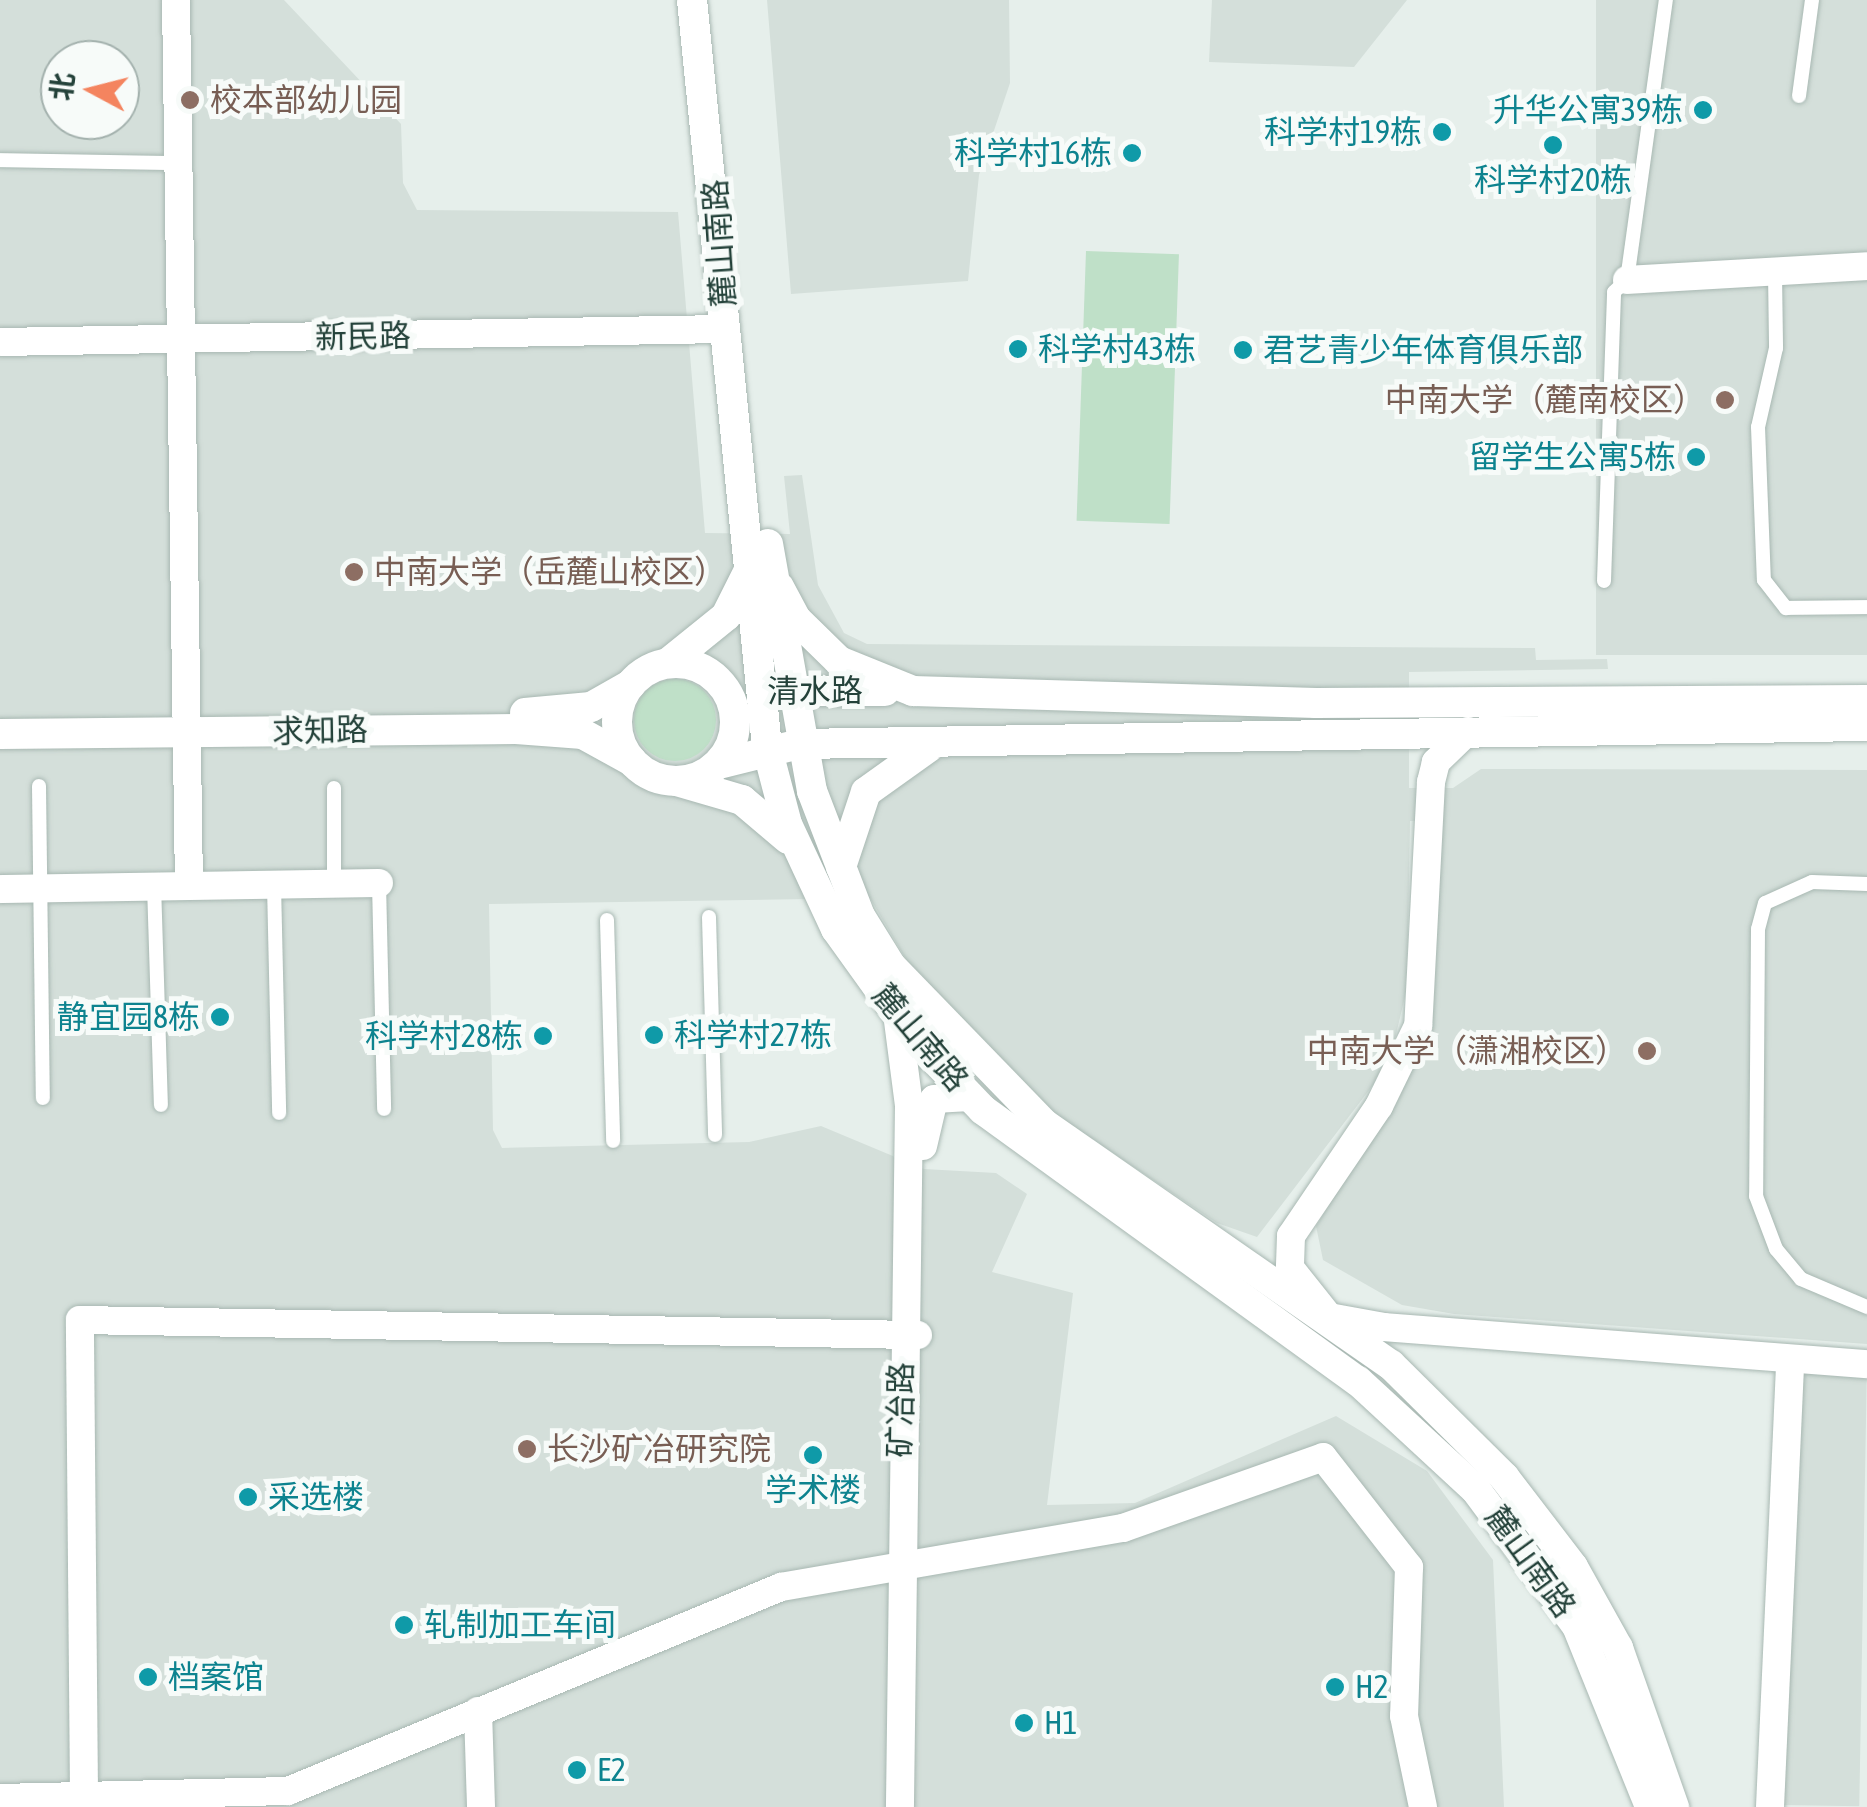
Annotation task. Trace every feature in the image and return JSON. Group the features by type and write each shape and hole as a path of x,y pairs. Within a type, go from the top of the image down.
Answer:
{"main road":[{"name":"麓山南路","path":"692,0 726,329 775,691 767,748 800,856 836,929 896,1014 970,1097 1038,1156 1358,1380 1476,1490 1577,1626 1650,1807"},
{"name":"麓山南路","path":"709,0 727,100 760,563"},
{"path":"800,856 760,811 674,781 632,761 617,724 630,684 668,663 726,616 760,563 816,644 862,676 913,691 1316,703 1867,700"},
{"path":"668,663 718,680 735,728 718,764 674,781"},
{"name":"清水路","path":"718,680 775,691 913,691"},
{"name":"求知路","path":"0,734 547,712 590,706 630,684"},
{"name":"麓山南路","path":"775,691 800,744 840,870 891,966 984,1073 1101,1165 1328,1318 1410,1382 1504,1477 1573,1566 1618,1648 1674,1807"},
{"name":"求知路","path":"0,719 560,731 600,740 632,761"},
{"name":"清水路","path":"718,764 767,748 800,744 1867,726"},
{"path":"840,870 866,792 908,755 939,743"}],"street":[{"path":"176,0 176,340 189,885"},
{"path":"1627,280 1867,266"},
{"name":"新民路","path":"0,342 726,329"},
{"path":"1468,731 1436,762 1432,782 1418,1026 1287,1252 1328,1318 1432,1334 1790,1362 1867,1364"},
{"path":"0,889 379,883"},
{"name":"矿冶路","path":"896,1014 908,1067 911,1335 900,1807"},
{"name":"矿冶路","path":"911,1335 927,1110 944,1093 970,1097"},
{"path":"84,1795 80,1320 911,1335"},
{"path":"1410,1382 1402,1352 1432,1334"},
{"path":"1776,1800 1790,1362"},
{"path":"0,1798 84,1795 231,1802 288,1791 780,1586 906,1561 1100,1534 1293,1462 1333,1462 1409,1567 1404,1716 1422,1807"},
{"name":"矿冶路","path":"906,1561 915,1807"},
{"path":"478,1711 481,1807"}],"lane":[{"path":"1604,581 1614,292 1627,280 1666,0"},
{"path":"1799,96 1812,0"},
{"path":"0,160 175,163"},
{"path":"1775,273 1776,348 1758,427 1764,580 1786,608 1867,607"},
{"path":"40,786 42,1098"},
{"path":"334,788 334,884"},
{"path":"1867,884 1812,882 1766,904 1758,929 1756,1177 1776,1249 1801,1279 1867,1307"},
{"path":"379,883 384,1109"},
{"path":"154,885 161,1105"},
{"path":"274,885 278,1113"},
{"path":"709,917 715,1136"},
{"path":"607,920 613,1142"}],"shaded area":[{"path":"0,0 284,0 401,124 403,183 417,210 678,212 705,533 790,534 784,476 802,475 818,585 844,633 867,644 1535,648 1536,660 1607,659 1608,669 1409,672 1409,788 1453,788 1481,769 1867,770 1867,1344 1454,1314 1402,1305 1323,1260 1316,1226 1432,1036 1442,821 1410,821 1407,988 1389,1064 1257,1237 1217,1223 1055,1114 907,961 870,898 489,904 493,1130 502,1148 749,1142 821,1126 924,1169 996,1173 1027,1194 992,1272 1073,1293 1047,1505 1135,1503 1336,1416 1427,1471 1493,1560 1504,1807 0,1807"},
{"path":"767,0 1009,0 1010,83 979,175 968,281 791,294"},
{"path":"1212,0 1407,0 1354,67 1209,62"},
{"name":"中南大学（麓南校区）","path":"1596,0 1867,0 1867,655 1596,655"},
{"path":"1790,1362 1867,1363 1859,1806 1782,1805"}],"green space":[{"path":"1086,251 1179,254 1170,524 1077,521"},
{"path":"675,679 691,682 704,691 713,704 713,736 704,749 691,758 675,761 659,758 646,749 637,736 634,720 637,704 646,691 659,682"}],"place":[{"name":"校本部幼儿园","path":"190,100"},
{"name":"升华公寓39栋","path":"1703,110"},
{"name":"科学村19栋","path":"1442,132"},
{"name":"科学村20栋","path":"1553,145"},
{"name":"科学村16栋","path":"1132,153"},
{"name":"科学村43栋","path":"1018,349"},
{"name":"君艺青少年体育俱乐部","path":"1243,350"},
{"name":"中南大学（麓南校区）","path":"1725,400"},
{"name":"留学生公寓5栋","path":"1696,457"},
{"name":"中南大学（岳麓山校区）","path":"354,572"},
{"name":"静宜园8栋","path":"220,1017"},
{"name":"科学村27栋","path":"654,1035"},
{"name":"科学村28栋","path":"543,1036"},
{"name":"中南大学（潇湘校区）","path":"1647,1051"},
{"name":"长沙矿冶研究院","path":"527,1449"},
{"name":"学术楼","path":"813,1455"},
{"name":"采选楼","path":"248,1497"},
{"name":"轧制加工车间","path":"404,1625"},
{"name":"档案馆","path":"148,1677"},
{"name":"H2","path":"1335,1687"},
{"name":"H1","path":"1024,1723"},
{"name":"E2","path":"577,1770"}]}
